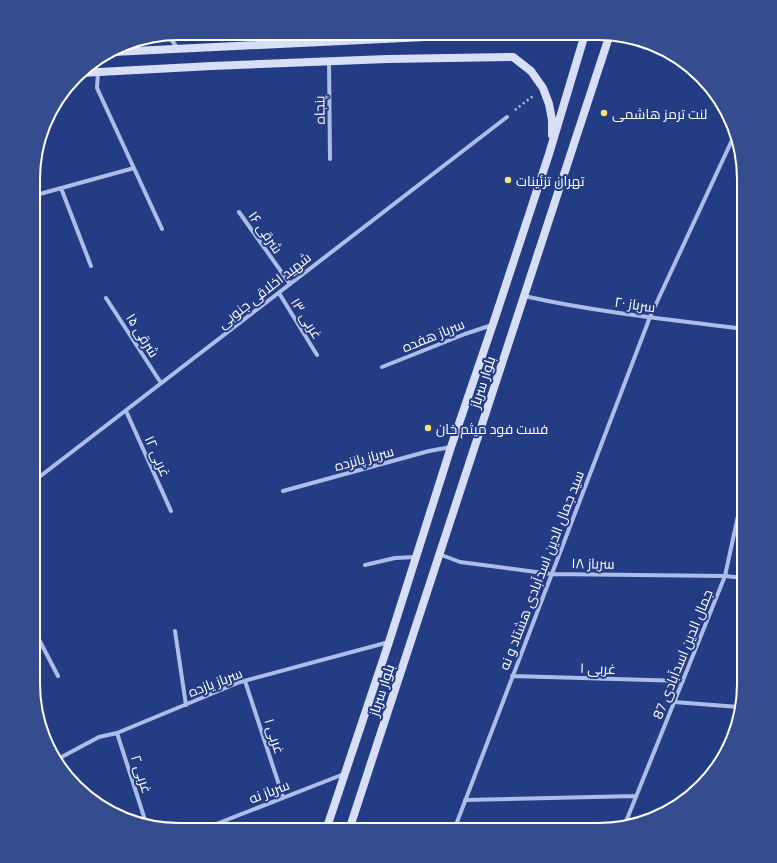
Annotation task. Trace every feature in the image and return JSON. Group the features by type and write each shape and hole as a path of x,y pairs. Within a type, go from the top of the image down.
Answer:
{"main road":[{"path":"124,51 338,40"},
{"name":"بلوار سرباز","path":"328,823 389,642 451,447 549,154 583,40"},
{"name":"بلوار سرباز","path":"351,823 524,296 605,40"},
{"path":"90,72 387,59 513,57 531,70 543,88 549,104 552,120 552,137 549,154"}],"street":[{"path":"172,40 178,49"},
{"path":"270,40 271,44"},
{"name":"پنجاه","path":"329,62 330,159"},
{"path":"98,72 97,88 162,229"},
{"name":"شهید اخلاقی جنوبی","path":"40,477 506,116"},
{"name":"سید جمال الدین اسدآبادی هشتاد و نه","path":"457,823 650,317 731,141"},
{"path":"40,195 134,168"},
{"path":"61,188 91,266"},
{"name":"شرقی ۱۶","path":"239,212 290,284"},
{"name":"غربی ۱۳","path":"279,292 317,355"},
{"name":"سرباز ۲۰","path":"524,296 550,302 737,328"},
{"name":"شرقی ۱۵","path":"106,298 161,384"},
{"name":"سرباز هفده","path":"382,367 493,324"},
{"name":"غربی ۱۲","path":"126,410 171,511"},
{"name":"سرباز پانزده","path":"283,491 429,451 451,447"},
{"name":"جمال الدین اسدآبادی 87","path":"627,820 725,576 737,520"},
{"name":"سرباز ۱۸","path":"439,554 460,562 552,574 737,577"},
{"path":"365,565 395,558 416,557"},
{"path":"175,631 186,705"},
{"path":"40,642 58,676"},
{"name":"سرباز یازده","path":"61,757 99,737 117,733 245,681 389,642"},
{"name":"غربی ۱","path":"512,676 683,681"},
{"name":"غربی ۱","path":"245,681 283,798"},
{"path":"674,702 735,707"},
{"name":"غربی ۲","path":"117,733 144,818"},
{"name":"سرباز نه","path":"219,823 345,773"},
{"path":"465,800 636,796"}],"path":[{"path":"506,116 543,88"}],"place":[{"name":"لنت ترمز هاشمی","path":"604,113"},
{"name":"تهران تزئینات","path":"508,180"},
{"name":"فست فود میثم خان","path":"428,428"}]}
